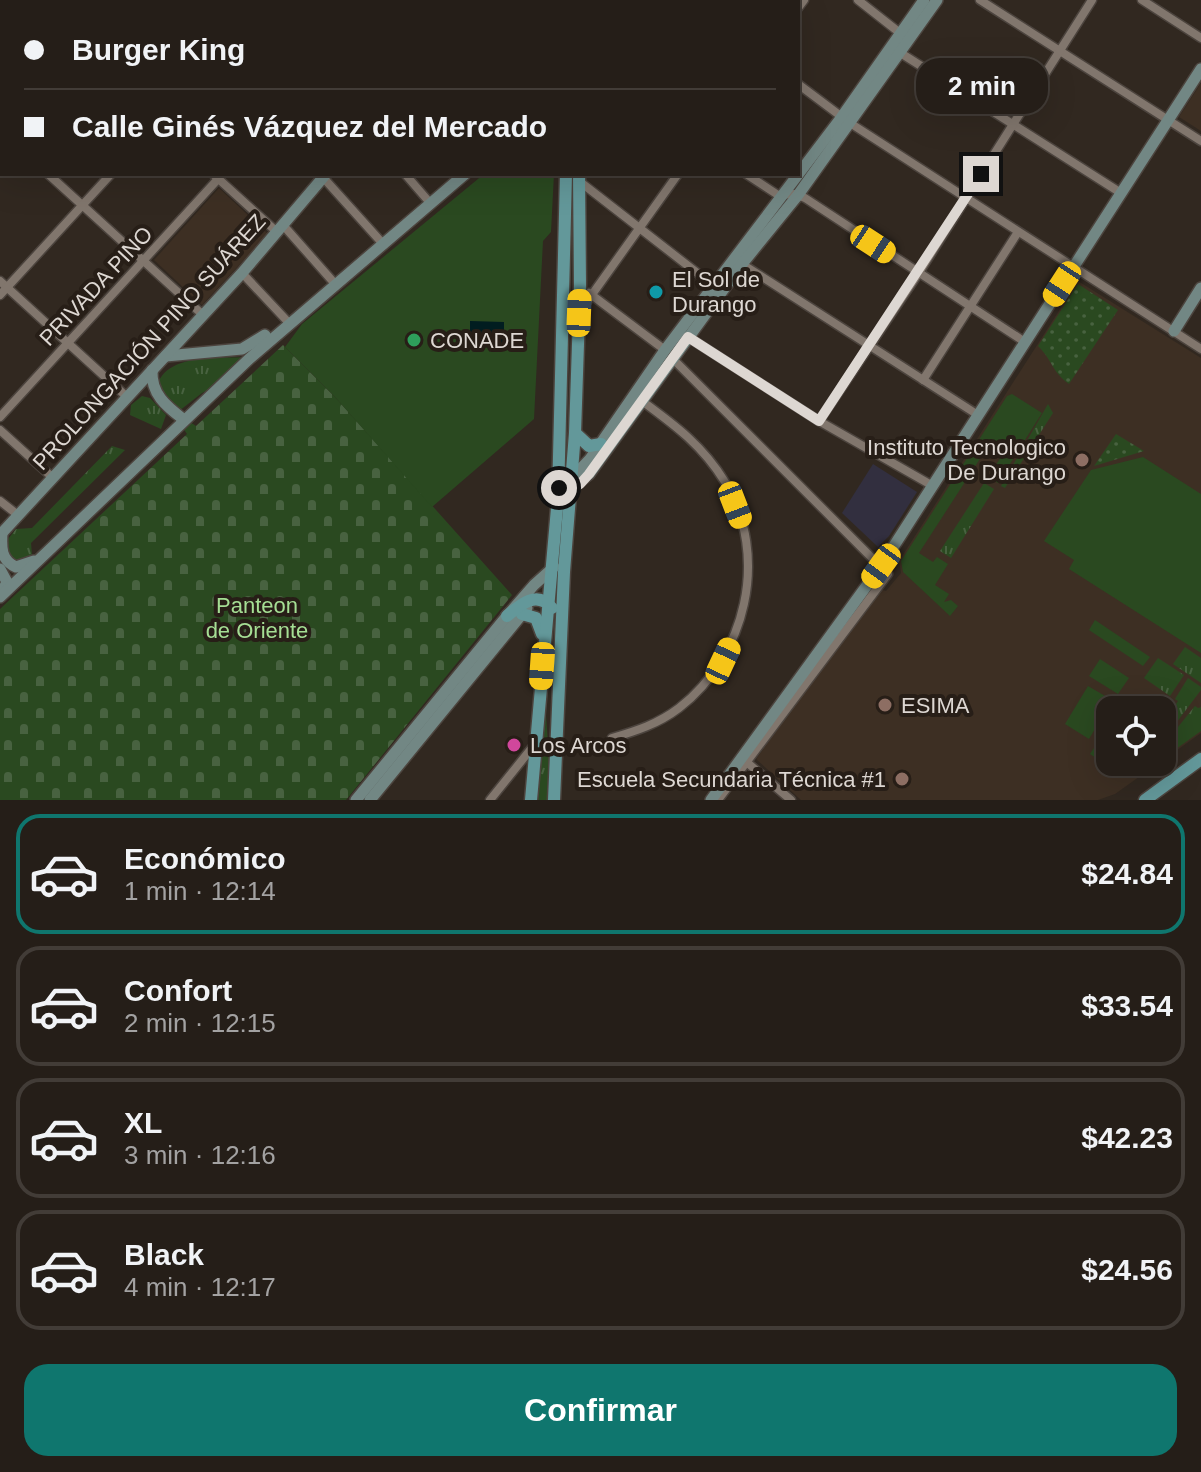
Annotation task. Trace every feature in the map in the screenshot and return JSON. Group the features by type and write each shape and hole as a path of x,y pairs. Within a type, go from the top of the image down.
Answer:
{"main road":[{"path":"605,443 669,355 688,337 798,195 924,0"},
{"path":"800,175 846,120 937,0"},
{"path":"711,800 884,570 933,486 1201,69"},
{"name":"PROLONGACIÓN PINO SUÁREZ","path":"1,534 242,273 322,176"},
{"path":"428,201 452,176"},
{"path":"0,596 287,321 428,201 462,176"},
{"path":"370,800 522,614 542,601 565,555 564,489 575,433 580,285 574,176"},
{"path":"554,800 558,571 564,489 574,176"},
{"path":"564,489 642,401 714,286 799,176"},
{"path":"1174,331 1201,288"},
{"path":"166,356 231,350 256,343 287,321"},
{"path":"152,370 153,387 158,397 183,419"},
{"path":"575,433 585,444 605,443"},
{"path":"1,534 2,551 12,565 22,567 44,554"},
{"path":"0,569 7,582 0,596"},
{"path":"356,800 534,585 558,571"},
{"path":"507,616 519,605 542,601"},
{"path":"542,601 559,623"},
{"path":"531,800 544,641 542,601"},
{"path":"522,614 536,618 544,641"},
{"path":"544,641 549,627 559,623"},
{"path":"1145,800 1201,759"}],"street":[{"path":"858,0 900,33"},
{"path":"980,0 1201,141"},
{"path":"819,421 918,274 1092,0"},
{"path":"1142,0 1201,38"},
{"path":"899,52 1121,193"},
{"path":"800,86 965,199 1201,349"},
{"path":"50,176 203,315"},
{"path":"0,295 4,284 109,176"},
{"path":"324,176 381,242"},
{"path":"407,176 428,201"},
{"path":"574,176 714,286"},
{"path":"579,313 677,176"},
{"path":"749,176 782,196 798,195 1025,342"},
{"path":"216,177 280,229 333,282"},
{"name":"PRIVADA PINO","path":"0,417 216,177"},
{"path":"923,380 1018,232"},
{"path":"742,264 978,415"},
{"path":"242,273 287,321"},
{"path":"4,284 127,397"},
{"path":"580,285 669,355 884,570"},
{"path":"688,337 819,421 933,486"},
{"path":"612,738 660,721 702,685 723,661 737,631 746,598 748,568 745,531 726,484 700,446 642,401"},
{"path":"0,430 52,477"},
{"path":"0,501 18,515"},
{"path":"490,800 536,743"},
{"path":"718,800 744,760 791,800"}],"shaded area":[{"path":"1201,83 1201,131 1179,117"},
{"path":"219,188 268,234 202,305 154,260"},
{"name":"Instituto Tecnologico De Durango","path":"1078,281 1201,358 1201,733 1176,751 1176,696 1096,696 1096,776 1140,776 1115,794 1098,800 801,800 756,759 879,589 886,591 901,573 899,561"},
{"path":"873,464 917,492 889,536 878,547 842,513"}],"green space":[{"name":"CONADE","path":"482,176 554,176 551,232 543,241 534,419 432,507 335,397 285,347 302,324"},
{"path":"1078,284 1118,310 1069,384 1038,346"},
{"name":"Panteon de Oriente","path":"283,345 335,397 512,595 346,800 0,800 0,609 187,434 183,428 190,422 196,426"},
{"path":"248,357 214,387 179,411 157,386 163,375 183,362"},
{"path":"1012,394 1042,413 998,483 988,477 1001,457 987,448 919,553 933,562 937,557 948,564 935,585 949,594 944,602 951,600 958,606 950,616 903,572 901,561 1007,396"},
{"path":"142,396 150,398 166,415 161,429 130,415 131,405"},
{"path":"1048,404 1053,413 1005,488 1001,486"},
{"path":"1116,434 1144,451 1094,466"},
{"path":"112,446 125,450 31,543 32,555 18,562 10,557 4,544 16,529 32,528"},
{"path":"1143,457 1201,494 1201,653 1069,569 1074,560 1044,541 1091,470"},
{"path":"984,483 994,489 951,558 940,551"},
{"path":"1095,620 1150,657 1143,666 1089,630"},
{"path":"1185,647 1201,658 1201,683 1173,664"},
{"path":"1158,658 1184,675 1170,696 1144,678"},
{"path":"1100,659 1129,678 1118,694 1089,676"},
{"path":"543,670 549,759 547,800 538,800"},
{"path":"1188,678 1201,687 1176,723 1176,697"},
{"path":"1088,686 1105,696 1096,696 1096,727 1089,739 1065,724"},
{"path":"1195,706 1201,707 1201,731 1176,749 1176,729"}],"water":[{"path":"470,321 504,322 504,345 470,344"}],"place":[{"name":"El Sol de Durango","path":"656,292"},
{"name":"CONADE","path":"414,340"},
{"name":"Instituto Tecnologico De Durango","path":"1082,460"},
{"name":"ESIMA","path":"885,705"},
{"name":"Los Arcos","path":"514,745"},
{"name":"Escuela Secundaria Técnica #1","path":"902,779"}],"route":[{"path":"559,488 558,497 585,479 688,337 819,421 981,174"}]}
